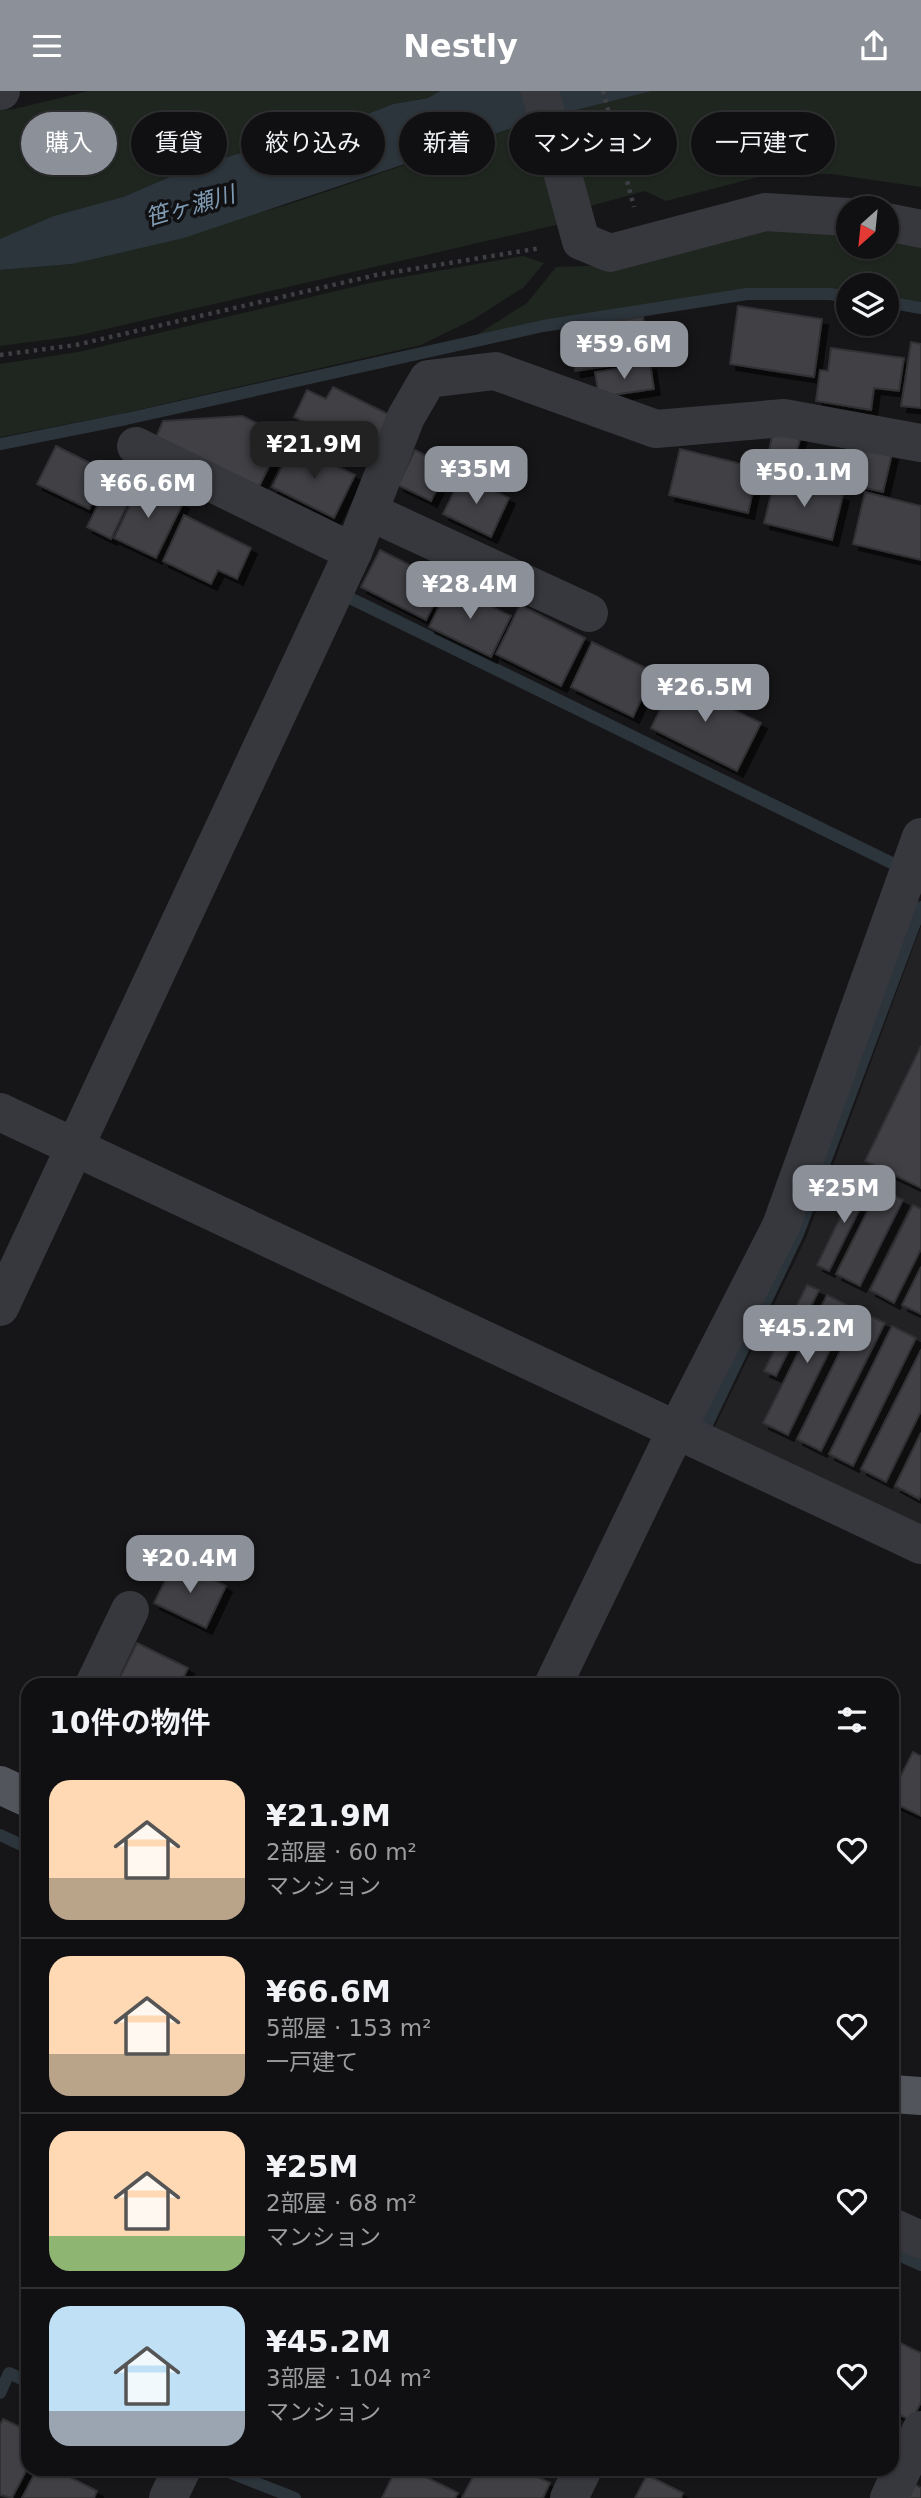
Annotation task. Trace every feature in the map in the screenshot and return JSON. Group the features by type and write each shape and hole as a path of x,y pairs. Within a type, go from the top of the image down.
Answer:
{"main road":[{"path":"0,1785 21,1795"},
{"path":"899,2094 921,2096"}],"street":[{"path":"540,91 578,230 610,253 765,212 836,216"},
{"path":"900,225 921,229"},
{"path":"0,1307 353,552 406,417 428,379 495,371 656,429 785,418 921,443"},
{"path":"136,446 353,552"},
{"path":"370,512 589,614"},
{"path":"556,1678 684,1440 780,1226 913,858"},
{"path":"0,1112 69,1157 684,1440 921,1545"},
{"path":"97,1678 130,1610"},
{"path":"899,2230 921,2240"},
{"path":"889,2498 921,2430"},
{"path":"168,2498 178,2476"},
{"path":"569,2498 580,2476"}],"path":[{"path":"603,91 633,201"},
{"path":"0,355 76,345 578,230"}],"shaded area":[{"path":"89,91 440,91 428,98 393,104 373,112 241,112 241,153 227,157 227,112 131,112 131,175 174,175 123,197 0,239 0,110"},
{"path":"652,91 921,91 921,187 835,175 835,112 691,112 691,175 796,175 762,176 666,201 645,191 558,215 560,224 76,336 0,346 0,270 72,264 290,204 375,175 385,175 385,172 399,167 399,175 495,175 495,134 509,129 509,175 677,175 677,112 569,112"},
{"path":"766,226 836,229 836,259 900,259 900,237 921,241 921,302 899,299 899,273 836,273 836,290 799,288 749,290 700,296 475,336 527,303 556,267 616,265"},
{"path":"523,256 544,263 524,287 474,319 421,345 120,414 0,437 0,364 78,352 374,282"},
{"path":"921,926 921,1531 713,1430 806,1238"}],"water":[{"path":"440,91 652,91 569,112 509,112 509,129 495,134 495,112 399,112 399,166 385,171 385,112 373,112 393,104 428,98"},
{"name":"笹ヶ瀬川","path":"241,153 241,175 372,175 184,238 72,264 0,270 0,239 54,216 123,197 174,175 227,175 227,157"}],"building":[{"path":"738,306 822,319 814,377 730,364"},
{"path":"643,317 649,360 575,371 569,328"},
{"path":"911,342 921,344 921,408 901,406"},
{"path":"831,348 904,358 899,391 874,388 871,410 816,401 820,370 828,371"},
{"path":"650,364 654,389 599,397 595,372"},
{"path":"333,387 394,417 374,457 294,417 307,390 326,399"},
{"path":"242,416 284,436 257,491 155,440 163,421"},
{"path":"774,428 801,435 791,474 765,468"},
{"path":"293,444 355,475 334,518 272,487"},
{"path":"56,446 108,472 89,509 37,484"},
{"path":"855,446 892,454 883,492 847,484"},
{"path":"680,449 758,468 748,513 669,495"},
{"path":"415,450 448,467 431,501 398,485"},
{"path":"113,474 136,486 111,539 87,527"},
{"path":"462,475 509,498 491,537 443,514"},
{"path":"775,479 843,495 832,540 764,523"},
{"path":"141,482 183,503 156,558 114,538"},
{"path":"865,492 921,506 921,560 853,544"},
{"path":"184,515 251,548 237,579 218,570 211,584 163,561"},
{"path":"380,550 445,583 426,620 361,587"},
{"path":"449,586 511,616 491,657 429,627"},
{"path":"520,605 585,638 561,686 496,654"},
{"path":"592,642 654,672 633,717 571,687"},
{"path":"678,674 703,688 701,694 761,723 737,771 651,728"},
{"path":"921,1046 921,1188 865,1161"},
{"path":"859,1179 872,1184 829,1271 817,1265"},
{"path":"879,1188 903,1200 860,1286 836,1274"},
{"path":"913,1205 921,1209 921,1249 894,1303 870,1290"},
{"path":"921,1267 921,1314 902,1305"},
{"path":"807,1285 819,1290 776,1376 764,1371"},
{"path":"827,1295 851,1307 788,1435 763,1423"},
{"path":"860,1311 885,1323 821,1451 797,1439"},
{"path":"892,1326 916,1338 853,1466 829,1454"},
{"path":"921,1350 921,1411 886,1482 861,1469"},
{"path":"921,1433 921,1494 919,1499 895,1486"},
{"path":"175,1561 226,1586 206,1628 154,1603"},
{"path":"137,1643 188,1668 183,1678 120,1678"},
{"path":"913,1752 921,1756 921,1816 899,1805 899,1779"},
{"path":"899,2342 921,2353 921,2402 912,2421 899,2414"},
{"path":"3,2419 21,2428 21,2476 23,2476 12,2498 0,2495 0,2425"},
{"path":"33,2476 68,2476 97,2491 94,2498 22,2498"},
{"path":"393,2476 424,2476 458,2493 455,2498 382,2498"},
{"path":"473,2476 536,2476 550,2483 543,2498 462,2498"},
{"path":"646,2476 683,2493 681,2498 635,2498"},
{"path":"914,2484 921,2488 921,2498 907,2498"}],"waterway":[{"path":"0,444 126,419 543,326 747,294 836,295"},
{"path":"899,304 921,308"},
{"path":"350,598 906,870"},
{"path":"701,1437 798,1234 921,907"},
{"path":"0,1835 21,1845"},
{"path":"899,2255 921,2265"},
{"path":"0,2393 9,2373 21,2379"},
{"path":"239,2476 295,2498"}]}
